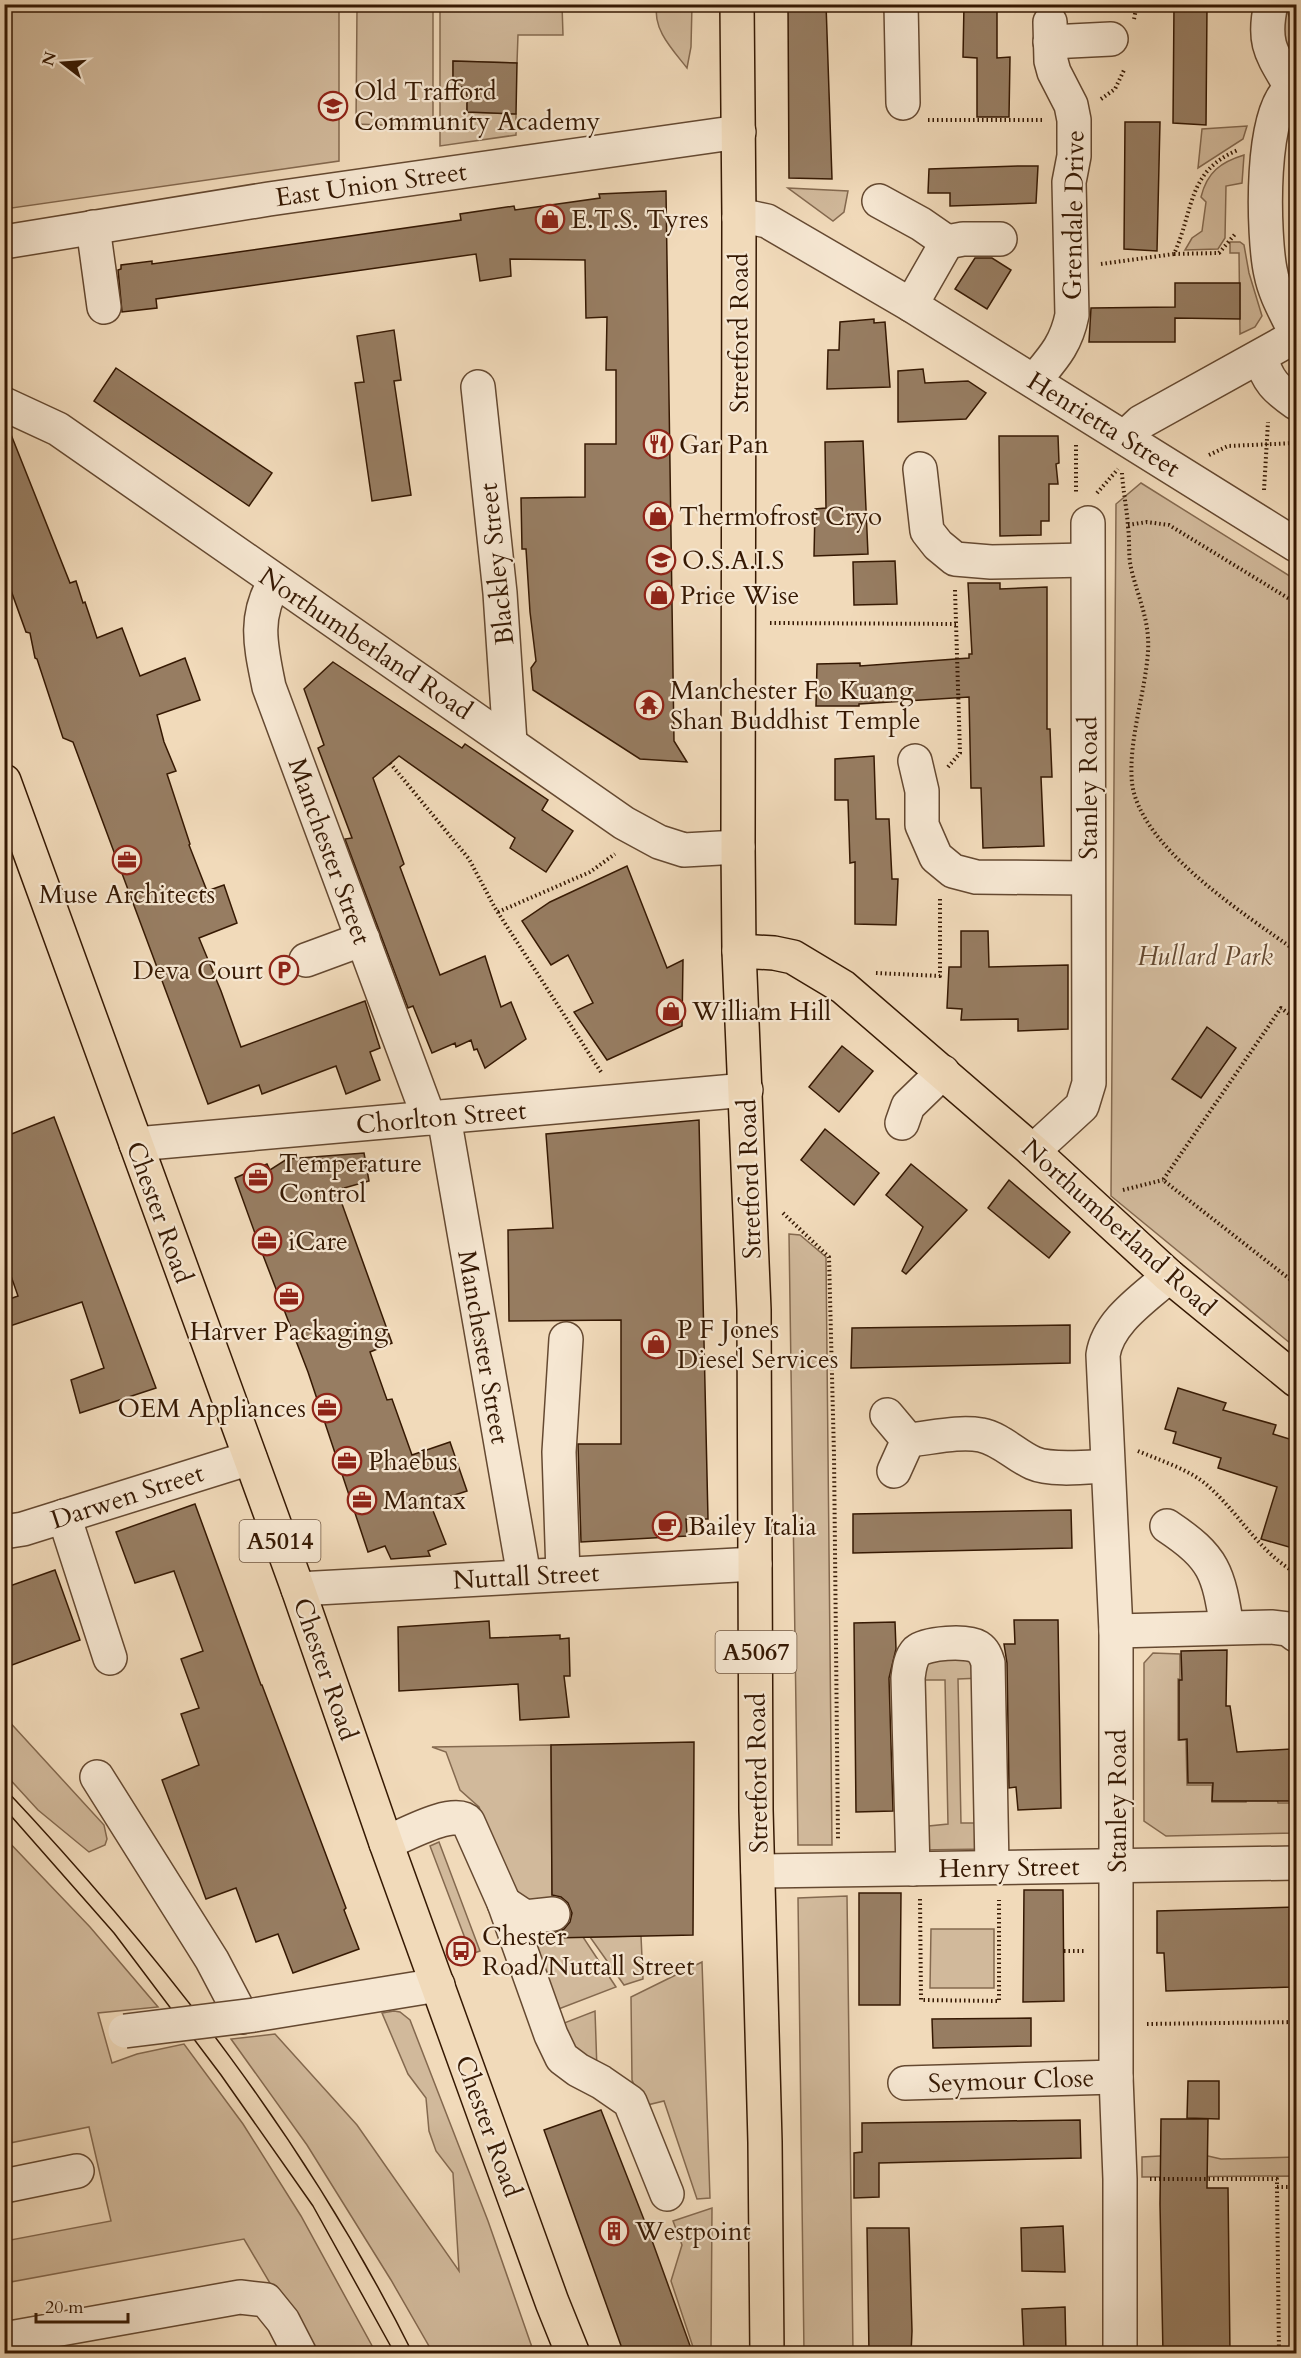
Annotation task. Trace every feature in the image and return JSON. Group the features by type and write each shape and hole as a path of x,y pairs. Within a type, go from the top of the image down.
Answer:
{"main road":[{"name":"Stretford Road","path":"737,4 739,951 753,1310 758,1871 765,2142 767,2354"},
{"name":"Chester Road","path":"4,781 298,1588 387,1843 573,2354"},
{"name":"Northumberland Road","path":"739,951 774,953 794,957 843,987 943,1072 1169,1276 1296,1380"}],"street":[{"path":"901,4 912,111"},
{"path":"1125,437 1141,422 1261,357 1296,335 1274,287 1268,260 1268,144 1271,126 1283,95 1294,87 1269,48 1266,35 1270,4"},
{"name":"Grendale Drive","path":"1034,381 1055,356 1068,334 1071,315 1069,182 1074,156 1074,120 1071,105 1054,72 1050,32 1111,39"},
{"name":"East Union Street","path":"4,242 269,199 739,132"},
{"path":"879,201 921,224 947,242 963,239 1000,239"},
{"name":"Henrietta Street","path":"739,218 766,221 911,305 1296,544"},
{"path":"93,227 104,307"},
{"path":"911,305 947,242"},
{"path":"1261,357 1266,375 1280,391 1282,410"},
{"name":"Blackley Street","path":"477,387 500,593 510,742"},
{"name":"Northumberland Road","path":"4,404 58,429 624,823 659,842 684,850 738,847"},
{"path":"915,489 927,531 938,545 955,559 991,562 1088,560"},
{"name":"Stanley Road","path":"1032,1151 1082,1107 1089,1083 1088,524"},
{"name":"Manchester Street","path":"275,581 264,599 261,618 260,638 269,687 363,939 436,1118 469,1184 524,1576"},
{"path":"926,776 922,825 936,857 953,871 976,877 1088,878"},
{"path":"306,960 363,939"},
{"path":"900,1128 908,1106 943,1072"},
{"name":"Chorlton Street","path":"136,1144 746,1090"},
{"name":"Stanley Road","path":"1120,2354 1120,2180 1116,2077 1116,1631 1103,1367 1105,1344 1116,1325 1169,1276"},
{"path":"563,1574 559,1452 566,1338"},
{"path":"887,1415 908,1440"},
{"path":"908,1440 967,1434 979,1435 991,1438 1043,1467 1106,1455"},
{"path":"894,1471 908,1440"},
{"name":"Darwen Street","path":"4,1529 10,1531 23,1529 250,1458"},
{"path":"64,1516 110,1658"},
{"path":"1167,1526 1190,1541 1210,1562 1220,1586 1227,1627"},
{"name":"Nuttall Street","path":"298,1588 755,1564"},
{"path":"1116,1631 1227,1627 1288,1629 1296,1635"},
{"path":"917,1869 908,1678 910,1664 915,1653 924,1646 968,1644 981,1650 988,1663 996,1867"},
{"path":"97,1777 248,2016"},
{"path":"387,1843 448,1817 465,1818 504,1903 551,2035 562,2058 630,2102 667,2194"},
{"name":"Henry Street","path":"758,1871 1296,1863"},
{"path":"504,1903 525,1917 553,1914"},
{"path":"125,2031 248,2016 438,1985"},
{"name":"Seymour Close","path":"905,2083 1116,2077"},
{"path":"4,2186 77,2171"},
{"path":"4,2339 240,2298 266,2300 283,2321 300,2354"}],"path":[{"path":"912,111 1074,120"},
{"path":"1174,254 1201,177 1207,169 1236,150 1268,144"},
{"path":"1069,264 1088,266 1174,254 1219,253 1235,233 1267,232"},
{"path":"1076,407 1076,514 1088,524 1092,503 1100,487 1121,465 1131,567 1147,620 1148,652 1133,754 1132,782 1139,809 1155,833 1177,858 1233,905 1296,951"},
{"path":"1263,523 1266,443 1282,410"},
{"path":"1187,475 1210,454 1228,446 1296,443"},
{"path":"1128,525 1148,522 1169,525 1296,603"},
{"path":"926,776 960,753 955,559"},
{"path":"737,623 956,624"},
{"path":"390,763 469,859 498,912 606,1080"},
{"path":"498,912 590,872 621,849"},
{"path":"843,987 858,973 940,976 940,890 953,871"},
{"path":"1296,1019 1281,1008 1163,1180 1296,1284"},
{"path":"749,1181 829,1257 834,1455 838,1870"},
{"path":"1106,1455 1137,1450 1170,1464 1207,1484 1261,1546 1296,1573"},
{"path":"917,1869 921,2000 999,2001 996,1867"},
{"path":"1116,2024 1296,2022"},
{"path":"1120,2180 1277,2179 1279,2354"},
{"path":"1276,2187 1296,2187"}],"green space":[{"path":"4,5 339,5 339,161 5,209"},
{"path":"440,5 562,5 563,35 518,35 517,63 453,61 453,87 467,87 467,112 516,114 516,135 440,146"},
{"path":"657,5 692,5 691,47 687,68 661,31 656,14"},
{"path":"1284,5 1296,31 1296,60 1290,56 1279,39"},
{"path":"433,7 433,127 356,124 357,9"},
{"path":"1247,126 1243,139 1198,168 1202,129"},
{"path":"1244,155 1242,183 1226,186 1225,238 1218,249 1185,250 1192,238 1202,231 1206,202 1201,197 1207,181 1216,169"},
{"path":"788,188 848,191 844,212 833,221"},
{"path":"1230,242 1240,242 1244,245 1249,273 1262,316 1255,327 1240,334 1239,253 1230,253"},
{"name":"Hullard Park","path":"1141,483 1296,580 1296,1348 1111,1196 1116,504"},
{"path":"789,1234 800,1235 826,1257 832,1845 798,1845"},
{"path":"1153,1653 1180,1654 1178,1740 1186,1740 1187,1785 1212,1785 1212,1802 1246,1802 1246,1798 1277,1798 1278,1803 1296,1803 1296,1833 1166,1836 1144,1821 1144,1663"},
{"path":"973,1658 982,1678 958,1679 961,1823 985,1823 985,1849 920,1850 919,1827 948,1824 945,1680 917,1680 919,1661"},
{"path":"5,1717 104,1825 107,1839 105,1845 89,1852 38,1810 5,1774"},
{"path":"551,1745 552,1900 519,1900 503,1869 479,1807 460,1790 446,1752 432,1747"},
{"path":"4,1837 90,1927 158,2007 98,2013 112,2063 137,2054 184,2044 243,2124 301,2216 376,2353 311,2353 244,2239 5,2283 5,2241 111,2221 89,2127 5,2144"},
{"path":"439,1842 480,1951 471,1954 430,1846"},
{"path":"847,1896 853,2353 804,2353 798,1898"},
{"path":"931,1929 994,1929 994,1988 930,1988"},
{"path":"641,1936 643,1979 624,1985 590,1937"},
{"path":"541,1937 583,1937 616,1987 556,2010 533,1941"},
{"path":"702,1962 710,2198 697,2199 664,2101 643,2106 632,2080 631,1997"},
{"path":"595,2011 597,2070 587,2067 559,2025"},
{"path":"400,2012 410,2020 488,2221 534,2353 433,2353 391,2280 307,2145 231,2039 275,2034 357,2125 459,2271 453,2173 436,2151 429,2131 426,2098 408,2074 382,2013"},
{"path":"1208,2156 1221,2159 1296,2157 1296,2181 1291,2181 1290,2176 1142,2177 1142,2157"},
{"path":"712,2208 711,2353 695,2353 671,2281 682,2245 673,2221"}],"building":[{"path":"788,4 826,4 832,179 789,178"},
{"path":"964,4 997,4 997,58 1010,57 1009,117 977,117 977,58 963,57"},
{"path":"1174,5 1207,7 1206,125 1173,123"},
{"path":"453,61 517,63 516,114 467,112 467,87 453,87"},
{"path":"1125,122 1160,122 1157,251 1124,249"},
{"path":"1038,166 1036,203 950,206 950,193 928,193 929,169"},
{"path":"666,191 674,741 687,762 640,759 533,690 531,668 536,661 526,549 522,549 521,498 585,497 585,444 616,444 616,370 606,370 607,317 586,318 585,260 510,259 511,276 480,281 476,254 156,299 157,308 122,312 118,270 121,269 121,265 152,261 152,264 461,220 460,214 514,206 515,210 600,198 599,194"},
{"path":"975,258 992,258 1011,270 987,309 955,289"},
{"path":"1175,283 1240,283 1240,319 1175,318 1175,342 1089,342 1091,308 1175,307"},
{"path":"874,319 874,323 885,322 890,387 827,389 828,350 839,350 840,322"},
{"path":"394,330 401,380 394,381 411,495 372,501 355,383 364,382 357,336"},
{"path":"116,368 272,473 249,506 94,401"},
{"path":"923,369 925,383 968,381 986,393 966,419 898,422 898,371"},
{"path":"4,425 8,427 70,583 76,581 97,638 122,628 140,676 185,658 200,700 157,715 164,742 176,771 167,774 189,845 207,891 224,885 237,923 199,938 241,1047 365,1001 380,1048 370,1052 380,1080 346,1094 336,1066 262,1094 259,1085 208,1104 73,742 63,738 35,658 30,633 26,632 4,571"},
{"path":"999,436 1058,436 1059,463 1056,464 1058,484 1049,484 1049,521 1041,521 1041,535 1000,536"},
{"path":"863,441 868,554 814,556 815,509 826,508 825,442"},
{"path":"895,561 897,604 854,605 853,562"},
{"path":"968,583 1000,583 1000,589 1047,587 1047,729 1050,729 1052,777 1041,777 1044,846 983,848 981,788 971,788 969,697 859,704 859,706 816,706 817,664 860,663 860,666 969,658 969,654 972,654"},
{"path":"333,662 462,748 465,744 548,800 542,810 573,831 546,872 510,848 515,838 399,756 373,778 404,864 400,867 440,975 485,956 501,1007 511,1002 526,1039 485,1068 471,1040 456,1047 455,1043 432,1053 413,1006 408,1008 345,839 352,838 318,748 324,745 304,689"},
{"path":"874,756 876,819 889,819 892,879 898,879 896,925 855,924 855,862 850,863 848,800 835,800 835,759"},
{"path":"627,866 667,968 683,960 682,1026 607,1060 574,1012 593,1003 568,955 551,965 522,921 550,902"},
{"path":"961,931 988,931 989,967 1068,965 1068,1029 1018,1031 1018,1019 961,1020 962,1009 947,1008 949,967 961,967"},
{"path":"1207,1027 1236,1048 1201,1098 1172,1079"},
{"path":"842,1046 873,1071 839,1112 809,1087"},
{"path":"54,1117 156,1388 80,1413 71,1380 104,1368 82,1302 4,1328 4,1301 18,1296 4,1256 4,1137"},
{"path":"699,1120 708,1519 686,1519 687,1536 581,1542 578,1444 621,1444 621,1320 509,1321 508,1230 553,1228 546,1134"},
{"path":"825,1129 879,1173 854,1205 801,1160"},
{"path":"364,1153 369,1181 337,1190 392,1343 370,1352 387,1400 392,1399 412,1455 450,1442 467,1491 430,1503 446,1544 428,1551 430,1556 391,1559 385,1546 368,1552 308,1372 235,1178 267,1164 270,1170 287,1159"},
{"path":"911,1164 967,1210 906,1274 902,1271 923,1227 886,1195"},
{"path":"1009,1180 1070,1232 1049,1258 988,1208"},
{"path":"1070,1325 1070,1363 851,1368 852,1328"},
{"path":"1178,1388 1226,1403 1223,1410 1276,1425 1273,1434 1296,1441 1296,1549 1261,1539 1277,1487 1218,1468 1221,1458 1173,1443 1176,1432 1165,1429"},
{"path":"195,1504 346,1908 344,1910 359,1949 293,1973 278,1934 256,1942 236,1888 206,1899 162,1780 199,1765 181,1714 199,1708 181,1659 203,1651 174,1571 135,1583 116,1532"},
{"path":"1071,1510 1072,1548 853,1553 853,1514"},
{"path":"55,1570 80,1640 4,1668 4,1588"},
{"path":"1014,1620 1058,1620 1061,1808 1018,1810 1016,1787 1009,1788 1007,1663 1004,1644 1015,1644"},
{"path":"489,1621 490,1638 560,1635 560,1639 569,1638 570,1676 564,1676 569,1717 520,1720 518,1684 399,1691 398,1627"},
{"path":"895,1622 896,1649 889,1678 893,1811 856,1812 854,1623"},
{"path":"1227,1650 1226,1706 1230,1706 1237,1752 1291,1749 1291,1756 1296,1756 1296,1801 1212,1801 1213,1783 1188,1783 1187,1739 1179,1740 1181,1651"},
{"path":"694,1742 693,1935 553,1938 553,1933 564,1929 570,1922 572,1913 568,1903 561,1897 552,1895 551,1745"},
{"path":"1024,1890 1063,1890 1064,2001 1023,2002"},
{"path":"859,1893 901,1893 900,2005 859,2005"},
{"path":"1296,1907 1296,1947 1291,1947 1291,1987 1166,1991 1164,1953 1157,1953 1157,1911"},
{"path":"1031,2018 1031,2046 933,2048 932,2019"},
{"path":"1188,2081 1219,2081 1219,2119 1187,2118"},
{"name":"Westpoint","path":"601,2110 693,2354 624,2354 544,2130"},
{"path":"1161,2119 1208,2119 1207,2188 1228,2188 1230,2354 1163,2354"},
{"path":"1080,2120 1081,2158 879,2163 879,2197 854,2198 854,2153 862,2152 862,2123"},
{"path":"1063,2226 1065,2272 1022,2271 1021,2228"},
{"path":"867,2228 909,2228 911,2354 869,2354"},
{"path":"1065,2307 1066,2354 1024,2354 1022,2309"}],"tram line":[{"path":"4,1788 121,1919 230,2056 328,2201 413,2354"},
{"path":"4,1808 114,1933 221,2075 313,2206 395,2354"}],"place":[{"name":"Old Trafford Community Academy","path":"333,106"},
{"name":"E.T.S. Tyres","path":"550,219"},
{"name":"Gar Pan","path":"658,444"},
{"name":"Thermofrost Cryo","path":"658,516"},
{"name":"O.S.A.I.S","path":"661,560"},
{"name":"Price Wise","path":"659,595"},
{"name":"Manchester Fo Kuang Shan Buddhist Temple","path":"649,705"},
{"name":"Muse Architects","path":"127,860"},
{"name":"Deva Court","path":"284,970"},
{"name":"William Hill","path":"671,1011"},
{"name":"Temperature Control","path":"258,1178"},
{"name":"iCare","path":"267,1241"},
{"name":"Harver Packaging","path":"289,1297"},
{"name":"P F Jones Diesel Services","path":"656,1344"},
{"name":"OEM Appliances","path":"327,1408"},
{"name":"Phaebus","path":"347,1461"},
{"name":"Mantax","path":"362,1500"},
{"name":"Bailey Italia","path":"667,1526"},
{"name":"Chester Road/Nuttall Street","path":"461,1951"},
{"name":"Westpoint","path":"614,2231"}]}
